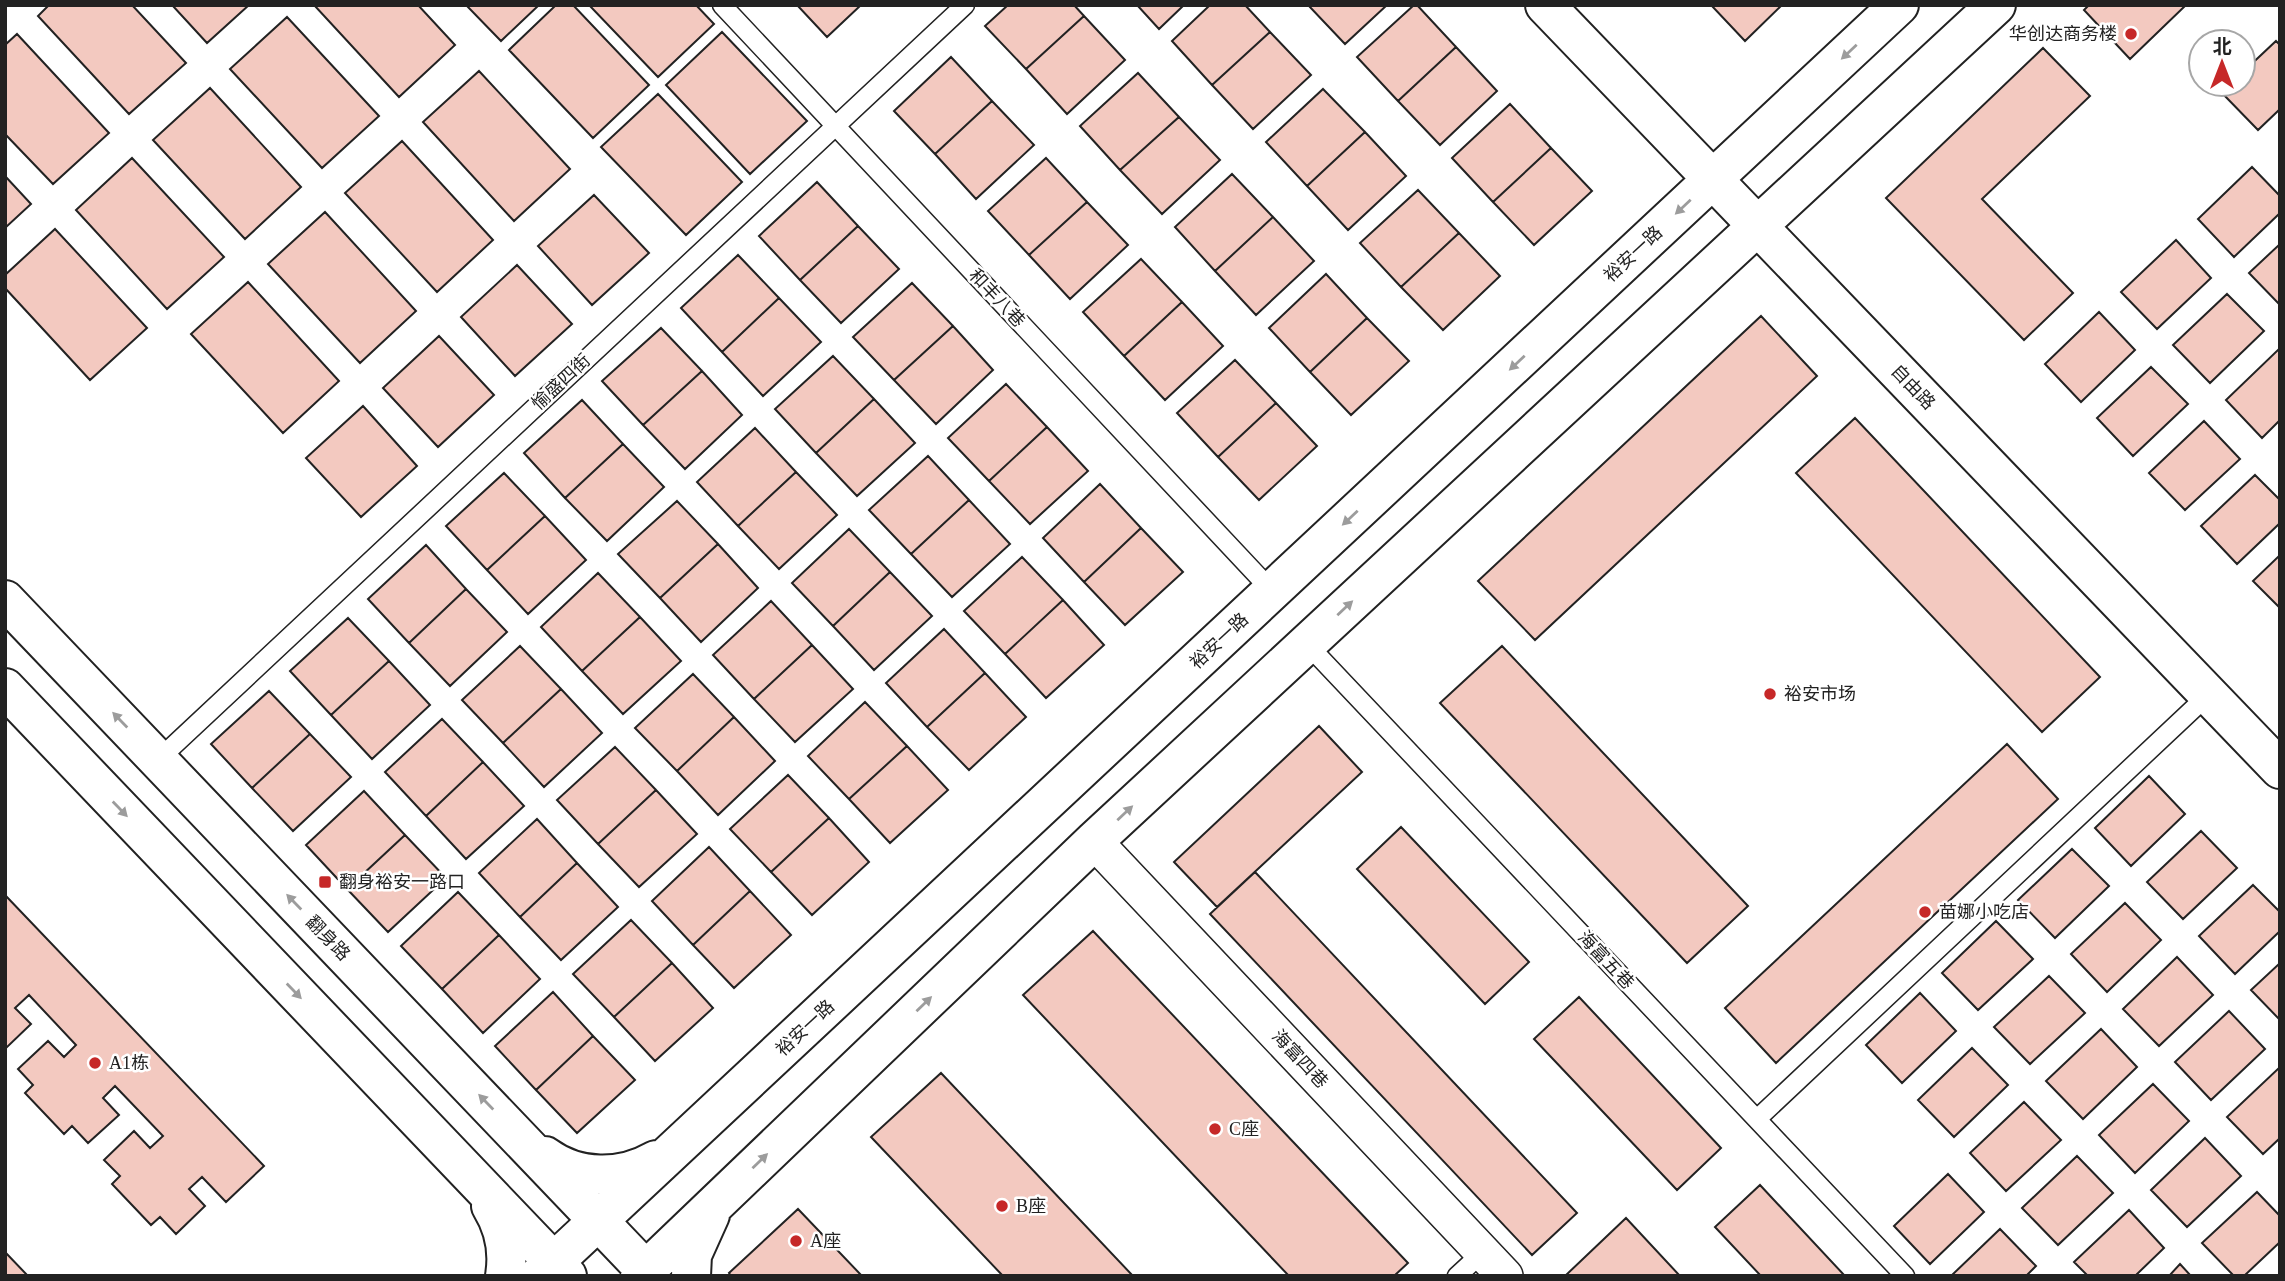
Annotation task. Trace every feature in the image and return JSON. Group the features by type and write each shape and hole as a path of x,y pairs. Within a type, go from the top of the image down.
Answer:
{"main road":[{"name":"自由路","path":"1545,5 2280,769"},
{"name":"裕安一路","path":"553,1271 599,1220 1899,5"},
{"path":"646,1274 718,1201 1094,841 1996,5"},
{"name":"翻身路","path":"5,600 599,1220 646,1274"},
{"path":"5,688 477,1183 553,1271"},
{"path":"522,1140 551,1161 579,1173 610,1176 643,1167 673,1151"},
{"path":"477,1183 498,1216 507,1249 505,1276"},
{"path":"691,1276 692,1255 703,1227 718,1201"}],"street":[{"name":"海富四巷","path":"1094,841 1494,1264"}],"lane":[{"name":"和丰八巷","path":"722,5 1272,591"},
{"name":"愉盛四街","path":"158,760 965,5"},
{"name":"海富五巷","path":"1307,644 1905,1276"},
{"path":"1757,1119 2208,695"},
{"path":"1457,1276 1494,1264"}],"building":[{"path":"49,5 132,5 186,63 129,114 38,16"},
{"path":"172,5 249,5 207,43"},
{"path":"314,5 418,5 455,45 399,97"},
{"path":"466,5 539,5 501,41"},
{"path":"556,5 573,5 649,85 593,138 509,50"},
{"path":"589,5 696,5 714,24 658,77"},
{"path":"797,5 861,5 827,37"},
{"path":"1008,5 1074,5 1084,16 1026,69 985,26"},
{"path":"1137,5 1184,5 1159,29"},
{"path":"1210,5 1245,5 1270,32 1212,85 1172,41"},
{"path":"1308,5 1387,5 1345,44"},
{"path":"1417,5 1456,47 1398,101 1357,57"},
{"path":"1711,5 1782,5 1745,41"},
{"name":"华创达商务楼","path":"2089,5 2186,5 2130,59 2084,10"},
{"path":"1084,16 1125,60 1067,114 1026,69"},
{"path":"287,17 379,116 322,168 230,69"},
{"path":"722,32 807,121 750,174 666,85"},
{"path":"1270,32 1311,75 1253,129 1212,85"},
{"path":"17,34 109,133 53,184 5,134 5,45"},
{"path":"2276,41 2280,45 2280,109 2258,130 2227,98 2257,98 2257,59"},
{"path":"1456,47 1497,91 1440,145 1398,101"},
{"path":"2043,48 2090,96 1982,199 2073,293 2024,340 1886,198"},
{"path":"951,57 992,101 935,154 894,111"},
{"path":"479,71 570,169 514,221 423,122"},
{"path":"1138,73 1179,117 1120,170 1080,126"},
{"path":"210,88 301,187 245,239 153,140"},
{"path":"1323,89 1365,132 1307,186 1266,142"},
{"path":"658,94 742,182 686,235 601,147"},
{"path":"992,101 1034,145 976,199 935,154"},
{"path":"1510,104 1551,148 1493,202 1452,158"},
{"path":"1179,117 1220,160 1162,214 1120,170"},
{"path":"1365,132 1406,176 1348,230 1307,186"},
{"path":"402,141 493,240 437,292 345,193"},
{"path":"1551,148 1592,191 1534,245 1493,202"},
{"path":"132,158 224,257 167,309 76,210"},
{"path":"1046,158 1087,202 1029,255 988,211"},
{"path":"2252,167 2280,196 2280,213 2234,257 2198,219"},
{"path":"1232,174 1273,217 1215,271 1175,227"},
{"path":"5,176 31,204 5,228"},
{"path":"817,182 858,226 800,280 759,236"},
{"path":"1418,190 1459,233 1401,287 1360,243"},
{"path":"594,195 649,253 592,305 538,246"},
{"path":"1087,202 1128,245 1070,299 1029,255"},
{"path":"325,212 416,311 360,363 268,264"},
{"path":"1273,217 1314,261 1256,315 1215,271"},
{"path":"858,226 899,269 841,323 800,280"},
{"path":"55,229 147,328 90,380 5,288 5,275"},
{"path":"1459,233 1500,276 1443,330 1401,287"},
{"path":"2176,240 2211,278 2157,329 2121,292"},
{"path":"2280,244 2280,305 2249,273"},
{"path":"738,255 779,298 722,352 681,308"},
{"path":"1141,259 1182,302 1124,356 1083,312"},
{"path":"517,265 572,324 515,376 461,317"},
{"path":"1326,274 1367,318 1310,372 1269,328"},
{"path":"248,282 339,381 283,433 191,334"},
{"path":"912,283 953,326 894,380 853,337"},
{"path":"2227,294 2264,331 2210,383 2173,345"},
{"path":"779,298 821,342 763,396 722,352"},
{"path":"1182,302 1223,346 1165,400 1124,356"},
{"path":"2099,312 2135,350 2081,402 2045,364"},
{"path":"1761,316 1817,376 1535,640 1478,581"},
{"path":"1367,318 1409,361 1351,415 1310,372"},
{"path":"953,326 993,370 936,424 894,380"},
{"path":"661,328 702,371 643,425 602,381"},
{"path":"439,336 494,395 438,447 383,388"},
{"path":"2280,348 2280,420 2262,438 2226,400"},
{"path":"833,356 874,399 816,453 775,409"},
{"path":"1235,360 1276,403 1218,457 1177,413"},
{"path":"2151,367 2188,404 2133,456 2097,418"},
{"path":"702,371 742,415 685,469 643,425"},
{"path":"1006,384 1047,427 989,481 948,438"},
{"path":"874,399 915,443 857,496 816,453"},
{"path":"582,400 623,444 565,498 524,453"},
{"path":"1276,403 1317,446 1259,500 1218,457"},
{"path":"363,406 417,466 361,517 306,458"},
{"path":"1855,418 2100,677 2042,732 1796,473"},
{"path":"2204,421 2240,459 2185,510 2149,473"},
{"path":"1047,427 1088,471 1030,524 989,481"},
{"path":"755,428 796,472 738,526 697,482"},
{"path":"623,444 664,487 607,541 565,498"},
{"path":"928,456 969,500 911,554 869,510"},
{"path":"796,472 837,515 779,569 738,526"},
{"path":"504,473 545,516 487,570 446,526"},
{"path":"2255,475 2280,500 2280,523 2237,564 2201,526"},
{"path":"1100,484 1141,528 1084,582 1043,538"},
{"path":"969,500 1010,544 952,597 911,554"},
{"path":"677,501 718,544 660,598 618,554"},
{"path":"545,516 586,560 528,614 487,570"},
{"path":"1141,528 1183,572 1125,625 1084,582"},
{"path":"849,529 890,572 833,626 792,583"},
{"path":"718,544 758,588 701,642 660,598"},
{"path":"426,545 466,589 409,643 368,599"},
{"path":"2280,555 2280,608 2253,581"},
{"path":"1022,557 1063,600 1005,654 964,611"},
{"path":"890,572 932,616 874,670 833,626"},
{"path":"598,573 640,617 582,671 541,627"},
{"path":"466,589 507,632 450,686 409,643"},
{"path":"1063,600 1104,645 1046,698 1005,654"},
{"path":"771,601 812,645 754,699 713,655"},
{"path":"640,617 681,661 623,714 582,671"},
{"path":"348,618 389,661 331,715 290,671"},
{"path":"944,629 985,673 927,727 886,683"},
{"path":"812,645 853,689 795,742 754,699"},
{"path":"520,646 561,689 503,743 462,700"},
{"path":"1502,646 1748,906 1687,963 1440,703"},
{"path":"389,661 430,705 372,759 331,715"},
{"path":"985,673 1026,717 969,770 927,727"},
{"path":"693,674 734,717 677,771 635,728"},
{"path":"561,689 602,733 544,787 503,743"},
{"path":"269,691 310,734 252,788 211,744"},
{"path":"865,702 907,746 849,799 808,756"},
{"path":"734,717 775,761 718,815 677,771"},
{"path":"442,719 483,762 426,816 385,772"},
{"path":"1319,726 1362,772 1217,907 1174,862"},
{"path":"310,734 351,777 293,831 252,788"},
{"path":"2007,744 2058,799 1776,1063 1725,1008"},
{"path":"907,746 948,790 890,843 849,799"},
{"path":"615,747 656,790 598,844 557,800"},
{"path":"483,762 524,806 466,859 426,816"},
{"path":"788,775 829,818 771,872 730,829"},
{"path":"2149,776 2185,814 2131,866 2095,828"},
{"path":"656,790 697,834 639,887 598,844"},
{"path":"364,791 405,835 347,889 306,845"},
{"path":"829,818 869,862 812,915 771,872"},
{"path":"537,819 577,863 520,917 479,873"},
{"path":"1401,827 1529,962 1485,1004 1357,869"},
{"path":"2201,831 2237,868 2183,919 2147,882"},
{"path":"405,835 446,878 388,932 347,889"},
{"path":"709,847 750,891 693,945 652,901"},
{"path":"2072,849 2109,886 2055,938 2018,900"},
{"path":"577,863 618,907 561,960 520,917"},
{"path":"1255,872 1577,1213 1532,1255 1210,914"},
{"path":"2253,885 2280,912 2280,931 2235,974 2199,936"},
{"path":"750,891 791,935 734,988 693,945"},
{"path":"458,892 499,935 442,989 401,946"},
{"name":"A1栋","path":"5,895 264,1166 226,1202 202,1177 189,1189 205,1206 176,1234 160,1217 151,1225 112,1184 120,1176 104,1160 134,1131 150,1148 163,1136 115,1086 103,1098 119,1115 88,1143 72,1126 64,1134 25,1093 33,1085 18,1069 48,1041 64,1057 76,1045 29,995 15,1008 31,1024 5,1049"},
{"path":"2125,903 2161,940 2107,992 2071,954"},
{"path":"631,920 672,963 614,1017 573,974"},
{"path":"1996,921 2033,959 1978,1010 1942,973"},
{"name":"C座","path":"1093,931 1408,1263 1394,1276 1289,1276 1023,995"},
{"path":"499,935 540,979 483,1033 442,989"},
{"path":"2177,957 2213,995 2159,1046 2123,1009"},
{"path":"672,963 713,1008 655,1061 614,1017"},
{"path":"2280,963 2280,1020 2251,990"},
{"path":"2049,976 2085,1013 2030,1064 1994,1027"},
{"path":"553,992 593,1036 536,1090 495,1046"},
{"path":"1920,993 1956,1031 1902,1083 1866,1045"},
{"path":"1579,997 1721,1148 1677,1190 1534,1039"},
{"path":"2229,1011 2265,1049 2211,1100 2175,1062"},
{"path":"2101,1029 2137,1067 2083,1119 2046,1081"},
{"path":"593,1036 635,1080 577,1133 536,1090"},
{"path":"1972,1048 2008,1085 1954,1137 1918,1100"},
{"path":"2280,1067 2280,1138 2263,1154 2227,1117"},
{"name":"B座","path":"941,1073 1133,1276 1003,1276 871,1137"},
{"path":"2153,1084 2189,1121 2135,1173 2099,1135"},
{"path":"2024,1102 2061,1140 2006,1191 1970,1153"},
{"path":"2205,1138 2241,1176 2187,1227 2151,1190"},
{"path":"2077,1156 2113,1193 2058,1245 2022,1208"},
{"path":"1948,1174 1984,1212 1930,1264 1894,1226"},
{"path":"1760,1185 1845,1276 1761,1276 1715,1227"},
{"path":"2257,1192 2280,1216 2280,1242 2244,1276 2234,1276 2202,1243"},
{"name":"A座","path":"798,1209 862,1276 731,1276 729,1273"},
{"path":"2129,1210 2164,1248 2135,1276 2088,1276 2074,1262"},
{"path":"1626,1218 1680,1276 1565,1276"},
{"path":"2000,1229 2036,1266 2026,1276 1951,1276"},
{"path":"5,1252 28,1276 5,1276"},
{"path":"2180,1264 2191,1276 2169,1276"}],"place":[{"name":"华创达商务楼","path":"2131,34"},
{"name":"裕安市场","path":"1770,694"},
{"name":"翻身裕安一路口","path":"325,882"},
{"name":"苗娜小吃店","path":"1925,912"},
{"name":"A1栋","path":"95,1063"},
{"name":"C座","path":"1215,1129"},
{"name":"B座","path":"1002,1206"},
{"name":"A座","path":"796,1241"}]}
